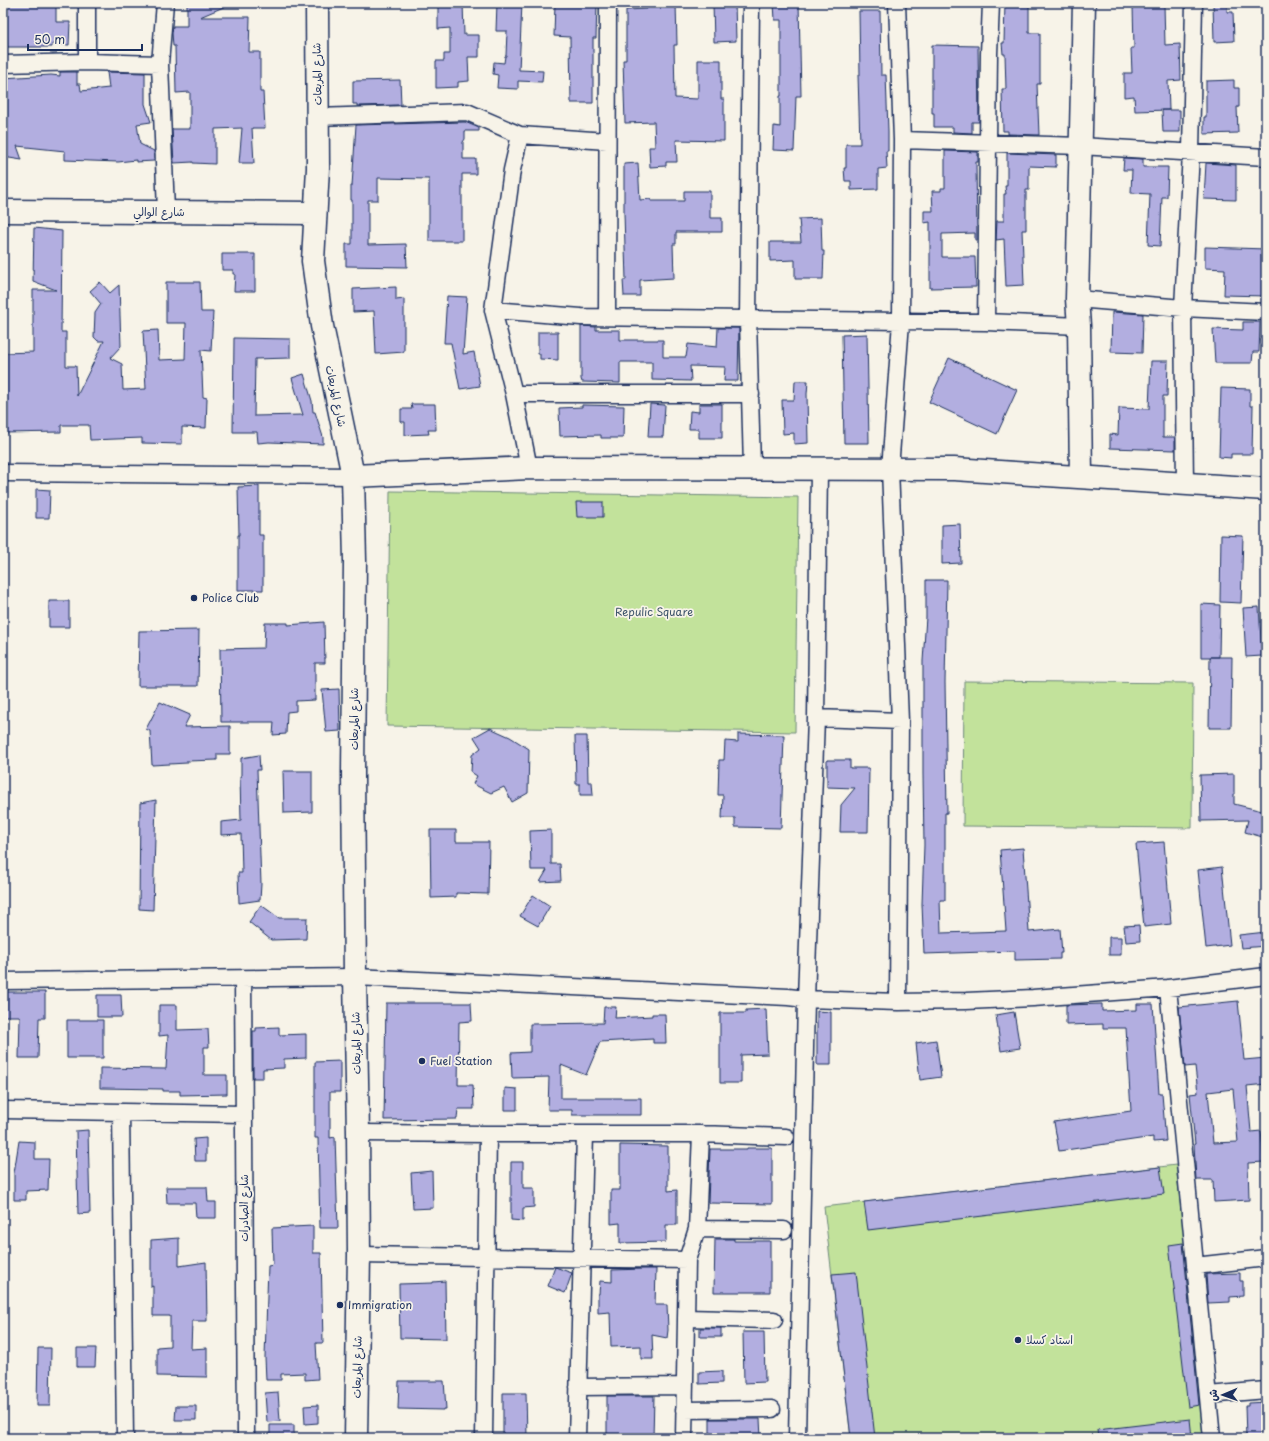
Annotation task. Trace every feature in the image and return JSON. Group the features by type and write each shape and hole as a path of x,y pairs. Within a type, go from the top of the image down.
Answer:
{"street":[{"path":"87,3 87,62"},
{"path":"165,3 160,64 166,211"},
{"name":"شارع المربعات","path":"316,3 318,168 314,213 313,261 318,300 353,476 355,561 353,774 359,1255 356,1438"},
{"path":"607,317 606,141 608,3"},
{"path":"751,3 748,319 752,468"},
{"path":"897,3 902,140 901,322 890,469 900,721 898,1002"},
{"path":"986,322 989,54 991,3"},
{"path":"1081,477 1079,326 1077,299 1084,3"},
{"path":"1185,485 1183,308 1191,152 1194,3"},
{"path":"3,64 87,62 160,64"},
{"path":"317,116 467,112 520,135 606,141"},
{"path":"520,135 512,170 493,310 514,394 529,468"},
{"path":"902,140 1080,146 1266,157"},
{"name":"شارع الوالي","path":"3,211 314,213"},
{"path":"1077,299 1183,308 1266,312"},
{"path":"493,310 581,317 986,322 1079,326"},
{"path":"514,394 751,394"},
{"path":"3,473 353,476 529,468 954,469 1266,489"},
{"path":"797,1438 806,999 816,718 819,469"},
{"path":"816,718 900,721"},
{"path":"3,981 355,977 806,999 898,1002 1033,998 1168,988 1266,976"},
{"name":"شارع الصادرات","path":"243,978 246,1438"},
{"path":"1168,988 1212,1438"},
{"path":"3,1110 244,1114"},
{"path":"121,1112 126,1438"},
{"path":"358,1133 701,1134 786,1137"},
{"path":"484,1438 488,1134"},
{"path":"577,1438 585,1134"},
{"path":"684,1438 687,1260 697,1229 701,1134"},
{"path":"697,1229 784,1230"},
{"path":"359,1255 582,1257 687,1260"},
{"path":"1195,1266 1266,1258"},
{"path":"686,1318 774,1320"},
{"path":"578,1387 685,1386"},
{"path":"1208,1395 1266,1390"},
{"path":"684,1410 772,1408"}],"green space":[{"name":"Repulic Square","path":"390,491 798,497 795,732 387,726"},
{"path":"964,681 1193,683 1192,828 963,826"},
{"name":"استاد كسلا","path":"1176,1165 1207,1438 851,1438 824,1207"}],"building":[{"path":"5,3 56,3 56,22 70,22 69,45 52,44 52,47 7,47"},
{"path":"187,3 233,3 200,17 250,17 249,52 260,52 260,92 263,92 265,128 252,128 254,163 239,163 242,128 215,129 215,164 193,162 174,163 172,129 190,129 190,92 176,93 175,46 173,46 172,33 173,26 187,26"},
{"path":"438,3 463,3 464,35 479,35 479,57 468,57 469,81 458,82 458,87 436,88 436,61 444,61 444,54 450,54 450,28 438,29"},
{"path":"497,3 522,3 519,70 543,71 542,82 518,81 518,89 497,88 498,75 493,74 494,62 504,63 506,56 507,31 496,31"},
{"path":"555,3 597,3 596,38 593,38 593,103 571,103 570,37 554,36"},
{"path":"647,3 676,3 677,45 674,45 675,98 698,99 698,60 721,60 721,99 724,99 724,141 676,140 677,162 666,162 666,166 650,167 649,147 655,147 654,122 625,123 623,60 626,60 626,10 647,9"},
{"path":"713,3 735,3 736,41 714,42"},
{"path":"774,3 799,3 801,96 796,96 794,151 773,150 774,126 780,127 781,96 781,20 775,20"},
{"path":"1005,3 1029,3 1029,33 1040,33 1040,84 1037,84 1039,135 1008,134 1008,131 1003,131 1002,89 1006,89 1005,54 1003,54 1002,43 1004,43"},
{"path":"1213,3 1227,3 1227,12 1233,12 1234,41 1214,42"},
{"path":"1164,5 1165,45 1180,44 1181,80 1168,81 1169,110 1135,111 1134,96 1124,97 1124,73 1132,73 1131,48 1134,48 1133,6"},
{"path":"859,11 880,11 881,75 886,75 888,151 886,151 887,168 878,169 878,189 851,190 851,181 845,181 844,168 846,168 846,144 860,144 858,75 860,75"},
{"path":"932,45 978,46 979,122 972,122 972,133 953,132 953,127 934,127 934,113 932,113"},
{"path":"60,72 77,72 77,84 80,84 81,91 109,88 107,72 145,73 145,104 151,122 137,124 140,144 154,151 154,161 136,162 136,160 118,162 65,160 65,151 17,146 22,160 3,157 3,78 51,75 60,76"},
{"path":"400,80 401,105 357,106 357,104 353,104 353,81"},
{"path":"1234,80 1234,88 1239,88 1239,107 1237,107 1238,133 1204,134 1204,117 1206,117 1206,81"},
{"path":"1162,110 1180,110 1180,132 1163,132"},
{"path":"465,122 479,128 479,131 465,131 465,139 463,142 463,159 476,159 476,174 462,174 462,241 429,241 429,179 378,178 378,200 368,200 368,245 406,244 407,267 346,266 346,244 352,244 351,186 356,125"},
{"path":"945,151 978,152 978,162 976,162 977,240 975,240 975,233 942,234 942,257 975,257 976,287 930,288 930,222 924,223 924,211 933,211 932,191 941,191 941,188 945,188"},
{"path":"1007,153 1056,155 1056,167 1029,166 1029,190 1026,190 1026,230 1022,230 1024,285 1006,286 1004,239 996,240 997,221 1004,221 1004,194 1006,194 1005,186 1007,186"},
{"path":"1124,158 1143,159 1143,167 1168,167 1167,197 1162,197 1160,246 1148,245 1150,194 1131,193 1132,170 1123,170"},
{"path":"638,163 640,200 651,199 651,201 684,201 684,191 710,191 710,218 722,218 722,232 676,232 676,244 673,244 674,278 640,280 640,296 624,296 623,280 626,280 624,164"},
{"path":"1206,163 1236,165 1236,200 1204,199"},
{"path":"821,218 822,251 824,251 823,279 795,279 795,260 770,261 770,242 801,242 799,219"},
{"path":"34,228 62,231 61,332 66,332 66,366 76,366 77,396 104,341 98,341 94,337 95,313 101,304 90,291 100,282 110,293 119,285 121,346 110,358 122,364 123,390 146,389 143,331 158,330 159,360 185,359 186,323 166,323 166,282 200,282 201,312 213,312 211,351 201,350 203,397 207,398 206,428 182,427 182,444 142,443 142,438 90,440 89,425 61,425 61,432 3,433 3,353 33,352 33,290 56,290 33,281"},
{"path":"1205,247 1266,249 1266,296 1224,295 1225,269 1205,268"},
{"path":"222,254 255,254 255,291 234,291 235,274 233,274 233,270 222,270"},
{"path":"396,287 396,300 404,299 404,352 376,354 374,311 353,312 353,289"},
{"path":"447,296 467,297 463,354 474,352 480,386 460,389 451,343 444,343"},
{"path":"1112,312 1143,314 1142,353 1111,352"},
{"path":"1243,322 1260,322 1259,352 1253,352 1252,363 1215,363 1213,329 1243,330"},
{"path":"581,326 596,327 596,330 620,330 620,340 663,340 663,357 686,357 688,344 717,347 718,328 739,328 738,381 724,381 725,367 690,366 691,381 652,380 652,362 620,362 620,383 582,382"},
{"path":"538,332 558,332 558,360 540,359 540,354 538,354"},
{"path":"867,334 869,443 844,443 842,335"},
{"path":"234,338 290,339 290,358 255,359 254,416 303,415 292,378 304,374 312,401 313,412 315,412 323,437 323,444 258,443 257,432 233,432"},
{"path":"949,358 1017,390 997,434 929,402"},
{"path":"1151,361 1168,361 1167,396 1163,396 1163,437 1175,437 1175,450 1110,448 1110,434 1118,435 1119,408 1149,409"},
{"path":"795,381 808,381 808,443 794,444 794,433 783,434 782,400 794,400"},
{"path":"1221,388 1250,389 1250,406 1253,406 1252,454 1231,454 1231,458 1219,457"},
{"path":"411,404 435,404 436,430 428,430 429,434 405,435 405,422 401,422 401,409 412,409"},
{"path":"650,404 665,405 663,437 648,437"},
{"path":"699,404 722,404 722,438 699,438 699,429 689,429 690,411 699,412"},
{"path":"582,405 624,406 623,438 601,438 601,435 560,436 559,408 582,407"},
{"path":"259,486 259,535 263,535 263,590 238,590 238,487"},
{"path":"36,489 50,490 49,518 36,518"},
{"path":"576,502 603,502 603,517 577,517"},
{"path":"960,524 961,563 942,564 942,525"},
{"path":"1221,535 1243,536 1241,603 1220,602"},
{"path":"926,580 947,580 945,682 947,813 945,813 945,900 940,900 941,933 1006,931 1000,850 1023,848 1029,932 1060,929 1062,953 1060,953 1060,959 1015,960 1015,951 924,954 922,904 924,845 923,661 926,617"},
{"path":"49,601 69,601 69,627 49,627"},
{"path":"1201,604 1220,605 1219,657 1201,657"},
{"path":"1259,607 1262,656 1246,657 1243,608"},
{"path":"324,622 325,663 315,663 315,700 296,701 296,711 287,712 286,734 273,735 274,722 221,722 220,649 264,648 265,623 288,623 288,625"},
{"path":"199,630 198,686 138,686 139,631"},
{"path":"1210,657 1232,657 1231,728 1209,728"},
{"path":"339,689 340,731 326,732 322,690"},
{"path":"160,702 190,715 184,727 230,726 230,754 217,754 217,760 187,761 187,763 152,765 150,731 146,729"},
{"path":"490,728 510,737 529,749 528,793 512,802 504,787 491,793 473,784 477,776 471,772 472,755 481,748 474,737"},
{"path":"738,734 784,735 781,828 735,827 735,818 722,818 723,795 718,795 719,760 724,760 725,741 738,742"},
{"path":"575,736 587,736 588,782 592,782 593,795 580,795 580,784 576,784"},
{"path":"259,755 260,770 257,770 261,884 260,900 239,903 238,873 242,873 241,834 221,835 221,822 241,820 241,758"},
{"path":"827,760 850,760 850,768 869,768 868,832 840,832 841,805 855,788 827,787"},
{"path":"283,771 312,771 312,812 284,813"},
{"path":"1234,774 1234,804 1266,812 1266,838 1245,832 1248,820 1201,821 1200,775"},
{"path":"156,800 153,910 139,909 140,803"},
{"path":"430,830 456,830 456,842 489,842 488,894 456,893 456,897 431,898"},
{"path":"551,830 551,864 560,864 561,881 540,882 547,870 531,870 530,831"},
{"path":"1164,842 1171,924 1144,927 1136,844"},
{"path":"1222,867 1230,945 1206,948 1198,870"},
{"path":"533,895 550,906 538,926 520,916"},
{"path":"261,905 279,918 307,918 306,939 271,940 249,922"},
{"path":"1139,925 1140,941 1126,942 1124,926"},
{"path":"1266,932 1266,946 1241,948 1239,935"},
{"path":"1109,937 1121,937 1121,955 1109,955"},
{"path":"3,992 45,992 45,1018 39,1018 38,1058 19,1058 20,1018 19,1016 3,1016"},
{"path":"97,995 121,995 122,1017 97,1017"},
{"path":"1238,1001 1244,1060 1266,1058 1266,1084 1247,1086 1251,1132 1261,1131 1264,1162 1248,1163 1249,1200 1214,1202 1213,1180 1196,1180 1195,1144 1190,1094 1198,1093 1195,1066 1185,1067 1179,1007","holes":["1233,1089 1238,1142 1213,1143 1208,1092"]},
{"name":"Fuel Station","path":"386,1003 471,1003 472,1021 459,1022 458,1085 473,1085 474,1109 458,1109 457,1119 384,1120"},
{"path":"1102,1004 1102,1011 1137,1010 1137,1004 1153,1004 1159,1094 1162,1094 1166,1141 1153,1142 1153,1137 1059,1151 1054,1122 1131,1111 1126,1028 1103,1028 1103,1024 1066,1025 1066,1005"},
{"path":"159,1005 177,1005 177,1030 208,1029 209,1047 204,1047 204,1075 227,1075 227,1094 180,1095 180,1091 163,1091 163,1089 100,1088 100,1068 166,1069 168,1035 159,1036"},
{"path":"604,1007 616,1007 615,1018 665,1014 666,1043 653,1043 653,1039 600,1042 586,1075 561,1065 561,1098 641,1098 641,1115 572,1115 572,1110 548,1110 549,1077 512,1078 511,1053 530,1052 530,1024 603,1023"},
{"path":"766,1009 768,1054 741,1055 741,1083 720,1083 720,1013 746,1013 746,1010"},
{"path":"817,1011 831,1012 831,1065 817,1065"},
{"path":"1014,1012 1020,1048 1001,1051 996,1015"},
{"path":"67,1020 103,1020 103,1058 67,1058"},
{"path":"279,1027 279,1035 306,1034 306,1058 284,1059 284,1068 263,1069 263,1078 253,1078 253,1031 256,1031 256,1028"},
{"path":"936,1040 941,1077 920,1080 916,1043"},
{"path":"340,1061 340,1092 330,1092 330,1138 335,1137 338,1228 320,1228 318,1138 315,1138 315,1062"},
{"path":"505,1088 517,1089 517,1110 505,1110"},
{"path":"88,1130 90,1213 78,1214 76,1131"},
{"path":"206,1138 206,1161 195,1161 194,1139"},
{"path":"19,1141 35,1142 35,1159 49,1159 48,1190 26,1191 26,1200 14,1200 14,1173"},
{"path":"620,1145 668,1146 668,1191 677,1190 677,1225 666,1225 666,1242 620,1243 620,1223 611,1224 611,1190 620,1190"},
{"path":"772,1148 772,1204 708,1203 710,1149"},
{"path":"511,1162 523,1162 523,1188 534,1188 534,1207 523,1208 523,1221 511,1220"},
{"path":"1160,1167 1164,1194 868,1230 864,1202"},
{"path":"432,1171 433,1208 413,1209 411,1173"},
{"path":"166,1187 207,1187 208,1202 216,1202 216,1218 196,1218 195,1203 167,1203"},
{"path":"313,1226 313,1253 321,1253 323,1343 316,1343 318,1379 305,1380 305,1373 281,1374 281,1380 266,1380 265,1357 268,1266 273,1265 272,1228"},
{"path":"179,1238 179,1266 206,1262 207,1321 192,1321 191,1349 207,1348 207,1377 157,1376 157,1347 170,1346 170,1316 153,1316 153,1286 151,1287 151,1240"},
{"path":"715,1239 734,1239 734,1241 770,1241 770,1292 714,1292"},
{"path":"1183,1243 1199,1405 1188,1407 1169,1245"},
{"path":"555,1267 572,1273 565,1293 548,1286"},
{"path":"656,1269 655,1305 667,1305 667,1338 652,1335 653,1359 641,1359 641,1346 611,1347 610,1312 598,1313 600,1281 612,1282 612,1270"},
{"path":"856,1272 875,1438 851,1438 832,1274"},
{"path":"1240,1273 1240,1281 1243,1281 1243,1296 1230,1297 1230,1302 1208,1303 1206,1274"},
{"path":"445,1281 446,1339 400,1338 399,1284 433,1283"},
{"path":"700,1328 721,1328 721,1337 700,1337"},
{"path":"743,1332 764,1332 765,1382 744,1383"},
{"path":"38,1348 51,1348 50,1406 37,1406"},
{"path":"77,1348 96,1348 95,1367 77,1367"},
{"path":"722,1371 722,1383 699,1384 699,1372"},
{"path":"399,1381 444,1381 446,1409 398,1409"},
{"path":"278,1392 280,1421 267,1422 265,1393"},
{"path":"503,1393 526,1393 527,1438 503,1438"},
{"path":"607,1396 654,1396 653,1438 607,1438"},
{"path":"1266,1402 1266,1438 1246,1438 1245,1406 1248,1406 1248,1403"},
{"path":"318,1405 318,1423 305,1424 304,1406"},
{"path":"176,1406 196,1406 196,1420 175,1420"},
{"path":"710,1419 760,1419 761,1438 710,1438"},
{"path":"1190,1419 1192,1438 1098,1438 1097,1430"},
{"path":"270,1425 294,1425 294,1437 270,1437"}],"place":[{"name":"Police Club","path":"194,598"},
{"name":"Fuel Station","path":"422,1061"},
{"name":"Immigration","path":"340,1305"},
{"name":"استاد كسلا","path":"1018,1340"}]}
